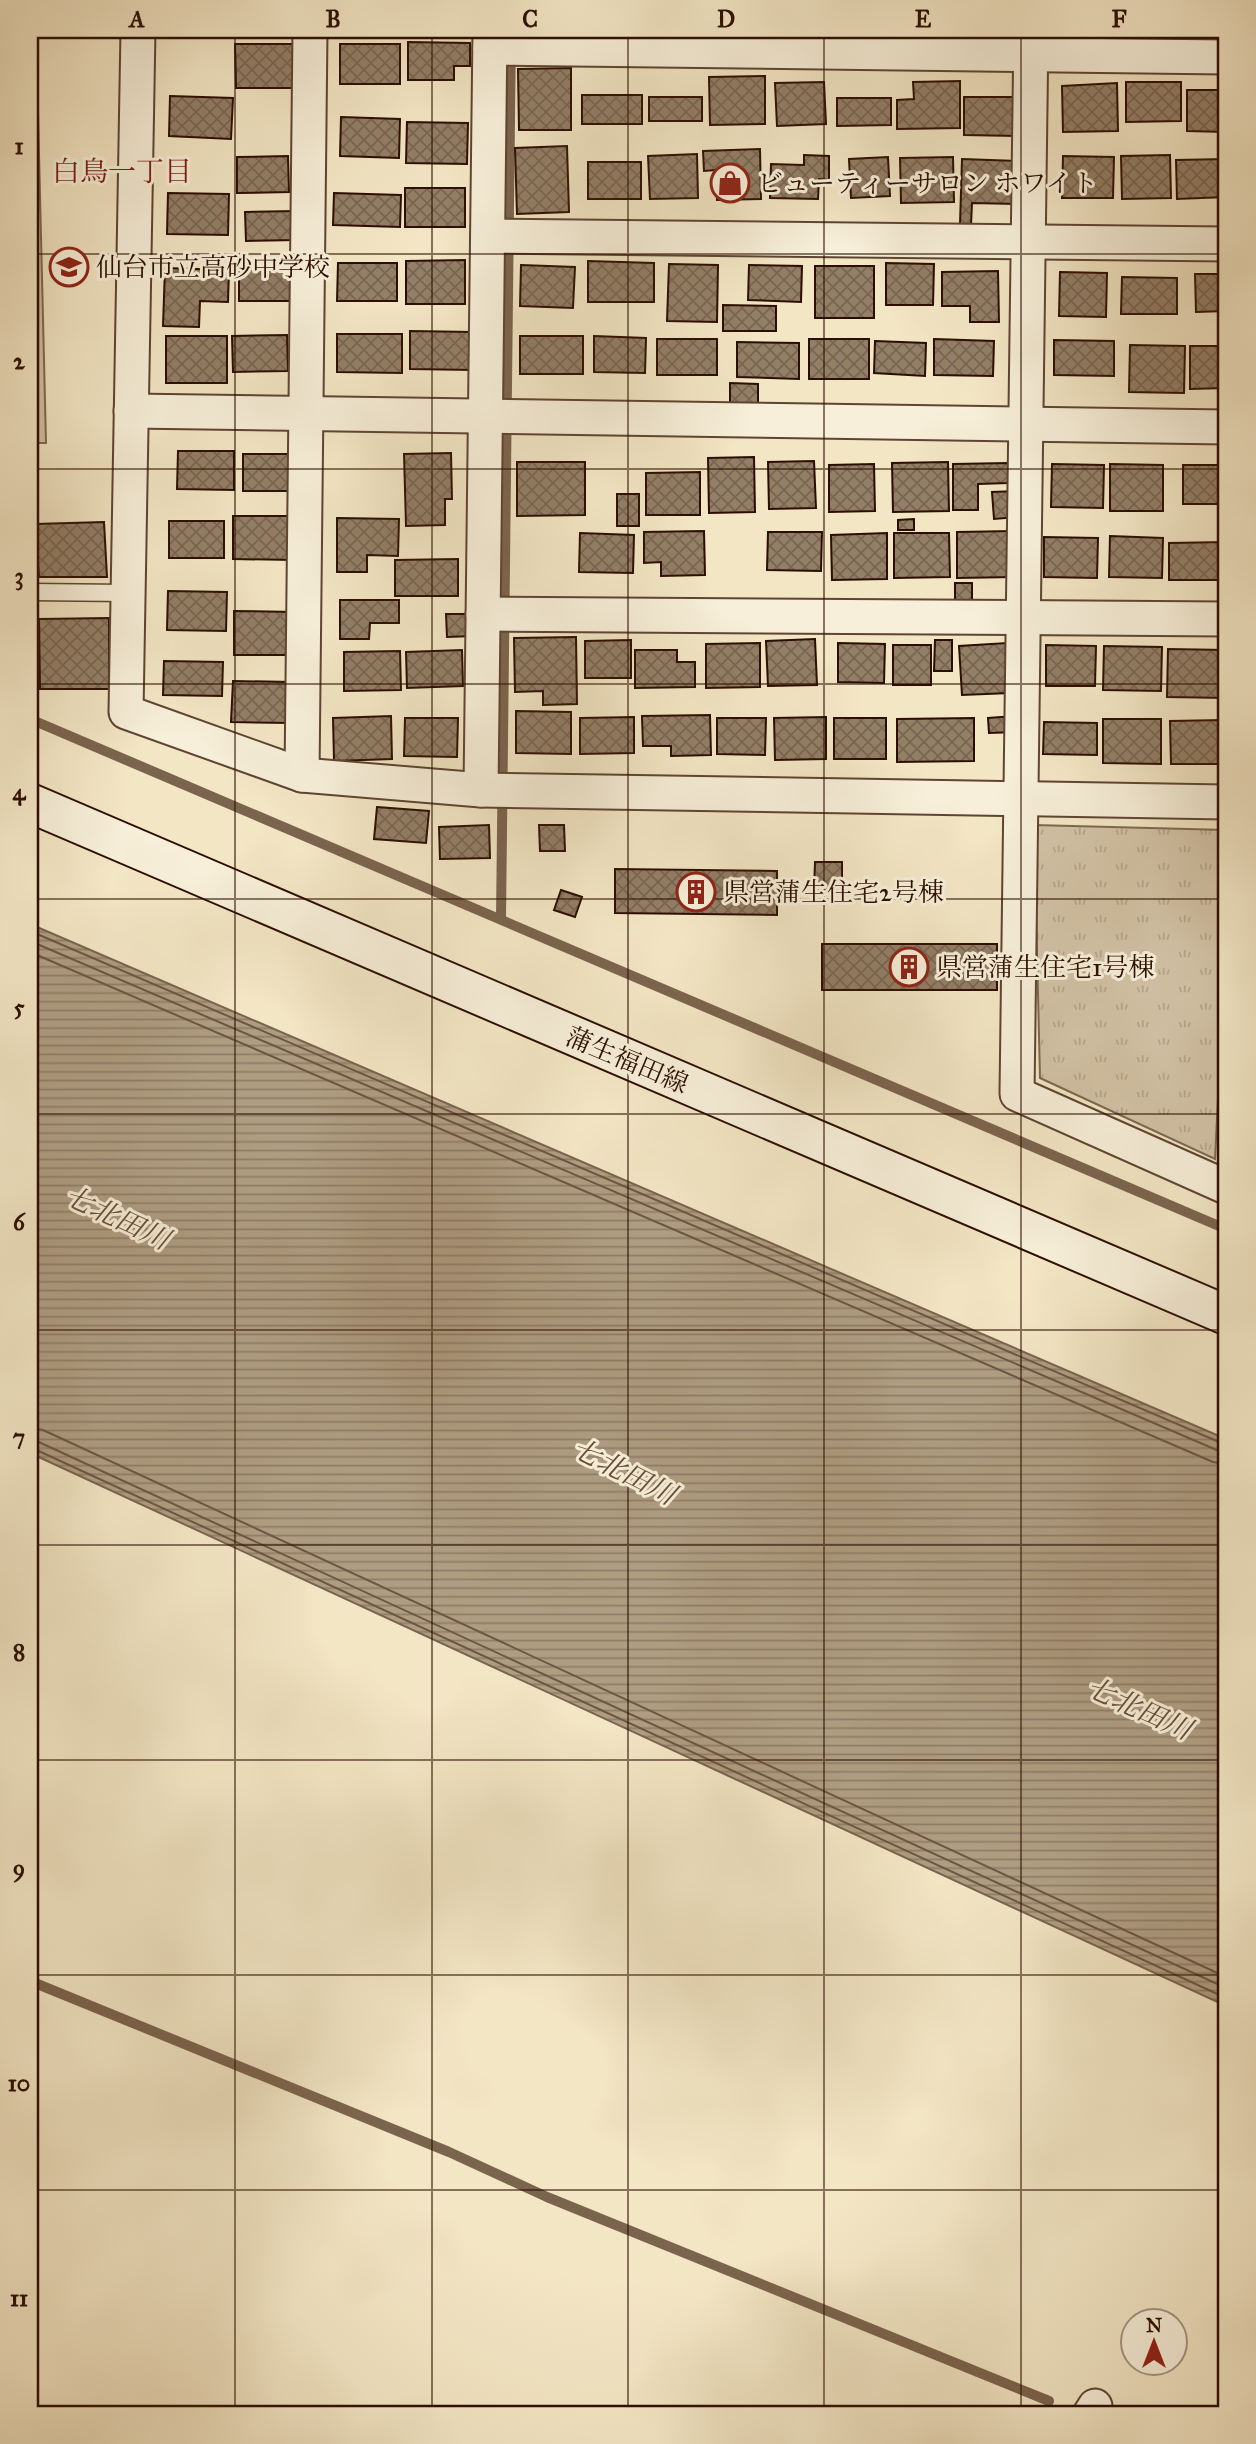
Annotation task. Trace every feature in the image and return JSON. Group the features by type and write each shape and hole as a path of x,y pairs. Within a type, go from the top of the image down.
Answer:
{"main road":[{"name":"蒲生福田線","path":"30,803 1226,1315"}],"street":[{"path":"138,30 125,712 302,775 496,790 1226,802"},
{"path":"302,775 310,30"},
{"path":"1030,42 1017,1094 1226,1187"},
{"path":"496,790 501,43 1030,42 1226,57"},
{"path":"501,236 1226,244"},
{"path":"131,411 1226,427"},
{"path":"497,614 1226,619"}],"lane":[{"path":"30,592 127,593"}],"green space":[{"path":"30,30 36,30 46,443 30,443"},
{"path":"1050,30 1226,30 1226,48 1050,44"},
{"path":"1034,825 1226,830 1226,937 1215,1159 1040,1078"}],"water":[{"name":"七北田川","path":"30,924 1226,1439 1226,2006 30,1453"}],"building":[{"path":"408,42 470,43 470,66 454,66 454,80 408,80"},
{"path":"235,44 300,44 300,88 236,88"},
{"path":"340,44 400,44 400,84 340,84"},
{"path":"571,68 571,130 519,130 518,69"},
{"path":"765,76 765,124 710,125 709,77"},
{"path":"960,81 960,128 897,129 897,100 914,99 913,82"},
{"path":"824,82 826,124 777,126 775,83"},
{"path":"1126,82 1181,82 1181,121 1126,122"},
{"path":"1117,83 1118,131 1063,132 1062,86"},
{"path":"1187,90 1226,90 1226,132 1187,131"},
{"path":"582,95 642,95 642,124 582,124"},
{"path":"170,96 233,98 231,139 169,136"},
{"path":"649,97 702,97 702,121 649,121"},
{"path":"964,97 1020,97 1020,136 964,135"},
{"path":"837,98 891,98 891,125 837,126"},
{"path":"341,117 400,119 399,158 340,156"},
{"path":"407,122 468,123 467,164 406,163"},
{"path":"567,146 569,212 517,214 515,148"},
{"path":"760,149 761,199 717,200 716,170 704,171 703,151"},
{"path":"697,154 698,198 650,199 648,156"},
{"path":"804,155 829,156 829,180 819,179 818,199 770,198 771,164 804,165"},
{"path":"1170,155 1171,198 1122,199 1121,156"},
{"path":"288,156 289,192 237,193 237,157"},
{"path":"1063,156 1114,157 1113,198 1062,198"},
{"path":"888,157 890,196 851,198 849,159"},
{"path":"953,157 954,202 901,203 900,158"},
{"path":"962,159 1019,161 1018,204 972,203 971,225 960,224"},
{"path":"1226,159 1226,197 1177,199 1176,160"},
{"path":"588,162 641,162 641,199 588,199"},
{"path":"405,188 465,188 465,227 405,227"},
{"path":"168,193 229,194 228,235 167,234"},
{"path":"334,193 401,195 400,227 333,225"},
{"path":"296,211 297,240 246,241 245,212"},
{"path":"465,260 465,304 406,304 406,261"},
{"path":"588,261 654,263 654,302 588,302"},
{"path":"338,263 397,263 397,301 337,301"},
{"path":"886,263 934,264 933,305 886,305"},
{"path":"669,264 718,265 717,322 667,321"},
{"path":"521,265 575,267 573,308 520,306"},
{"path":"749,265 802,266 801,302 748,300"},
{"path":"239,266 299,266 299,301 239,301"},
{"path":"815,266 874,266 874,318 815,318"},
{"path":"165,268 229,270 228,302 200,301 199,327 163,326"},
{"path":"998,271 999,322 970,322 970,306 942,306 942,272"},
{"path":"1060,272 1107,273 1106,317 1059,316"},
{"path":"1195,274 1226,274 1226,311 1196,312"},
{"path":"1122,277 1177,278 1177,314 1121,314"},
{"path":"723,305 776,306 776,331 723,331"},
{"path":"410,331 472,332 472,370 410,369"},
{"path":"337,334 402,334 402,373 337,372"},
{"path":"287,335 288,371 233,372 232,336"},
{"path":"166,336 227,336 227,383 166,383"},
{"path":"520,336 583,336 583,374 520,374"},
{"path":"594,336 646,338 645,373 594,372"},
{"path":"657,339 717,339 717,375 657,375"},
{"path":"809,339 869,339 869,379 809,379"},
{"path":"934,339 994,341 993,376 934,375"},
{"path":"1054,340 1114,341 1114,376 1054,375"},
{"path":"875,341 926,343 925,376 874,373"},
{"path":"737,342 799,343 799,379 737,377"},
{"path":"1130,345 1185,346 1184,393 1129,392"},
{"path":"1190,346 1226,346 1226,388 1190,389"},
{"path":"730,383 758,384 758,403 730,403"},
{"path":"178,451 234,451 234,490 177,489"},
{"path":"451,453 452,499 445,499 445,525 406,526 404,454"},
{"path":"243,454 293,454 293,491 243,491"},
{"path":"754,457 755,512 709,513 708,458"},
{"path":"814,461 816,508 769,509 768,462"},
{"path":"517,462 585,462 585,515 517,516"},
{"path":"948,462 949,511 893,512 892,463"},
{"path":"1008,463 1008,483 978,484 978,510 953,510 953,464"},
{"path":"874,464 875,511 829,512 829,465"},
{"path":"1052,464 1104,465 1103,508 1051,507"},
{"path":"1110,464 1163,465 1163,511 1110,511"},
{"path":"1183,465 1226,465 1226,504 1183,504"},
{"path":"700,472 700,515 646,515 646,473"},
{"path":"1018,491 1019,517 994,519 992,492"},
{"path":"617,494 639,494 639,526 617,526"},
{"path":"233,516 294,516 293,560 233,559"},
{"path":"337,518 399,519 398,556 367,555 367,572 337,572"},
{"path":"914,519 914,530 898,530 898,520"},
{"path":"169,521 224,521 224,558 169,558"},
{"path":"104,522 107,577 39,577 35,524"},
{"path":"704,531 705,575 661,576 661,562 644,563 644,532"},
{"path":"1014,531 1014,577 957,578 957,532"},
{"path":"768,532 822,532 821,571 767,570"},
{"path":"580,533 634,535 633,573 579,572"},
{"path":"887,533 887,579 832,580 831,535"},
{"path":"894,533 949,533 950,577 894,578"},
{"path":"1110,536 1163,538 1162,578 1109,577"},
{"path":"1044,537 1098,538 1097,578 1044,577"},
{"path":"1226,542 1226,580 1169,580 1169,543"},
{"path":"458,559 458,596 395,596 395,560"},
{"path":"955,583 972,583 972,605 955,606"},
{"path":"168,591 227,592 226,631 167,630"},
{"path":"340,600 399,600 399,623 370,623 369,639 340,639"},
{"path":"234,611 294,612 293,655 234,655"},
{"path":"446,614 474,614 474,636 447,637"},
{"path":"109,618 109,689 40,689 39,619"},
{"path":"576,637 577,704 543,705 543,691 515,692 514,638"},
{"path":"815,639 817,685 768,686 766,641"},
{"path":"631,640 631,678 585,678 585,641"},
{"path":"935,640 952,640 952,671 934,671"},
{"path":"760,643 760,687 706,688 706,644"},
{"path":"838,643 885,644 884,683 838,682"},
{"path":"1007,643 1010,693 962,695 959,646"},
{"path":"893,645 931,645 931,685 893,685"},
{"path":"1046,645 1096,646 1095,686 1046,686"},
{"path":"1104,646 1162,647 1161,691 1103,690"},
{"path":"1168,649 1226,650 1226,698 1167,697"},
{"path":"462,650 463,686 407,688 406,652"},
{"path":"635,650 677,650 677,662 695,662 695,687 635,688"},
{"path":"400,651 401,690 344,691 344,652"},
{"path":"164,661 223,662 222,696 163,695"},
{"path":"233,681 291,682 290,723 231,722"},
{"path":"516,711 571,712 571,754 516,753"},
{"path":"710,715 711,755 671,756 671,746 643,746 642,716"},
{"path":"391,716 392,759 334,761 333,718"},
{"path":"1015,716 1016,732 989,733 988,718"},
{"path":"634,717 634,753 580,754 580,718"},
{"path":"826,717 826,759 775,760 774,718"},
{"path":"405,718 458,718 457,757 404,756"},
{"path":"717,718 766,718 765,755 717,754"},
{"path":"834,718 886,718 886,759 834,759"},
{"path":"974,718 974,761 897,762 897,719"},
{"path":"1103,719 1161,719 1161,764 1103,763"},
{"path":"1223,720 1223,764 1171,764 1170,721"},
{"path":"1044,722 1097,723 1097,755 1043,754"},
{"path":"377,807 429,811 426,843 374,839"},
{"path":"489,825 490,858 440,859 439,827"},
{"path":"539,825 564,825 565,851 540,851"},
{"path":"815,862 842,862 842,892 814,892"},
{"name":"県営蒲生住宅2号棟","path":"615,869 777,871 777,915 615,913"},
{"path":"561,890 582,897 575,917 554,910"},
{"name":"県営蒲生住宅1号棟","path":"822,944 997,944 997,990 822,990"}],"waterway":[{"path":"501,919 511,30"},
{"path":"30,719 1226,1229"},
{"path":"30,1981 449,2152 547,2197 1049,2401"}],"place":[{"name":"ビューティーサロン ホワイト","path":"730,183"},
{"name":"仙台市立高砂中学校","path":"69,267"},
{"name":"県営蒲生住宅2号棟","path":"696,892"},
{"name":"県営蒲生住宅1号棟","path":"909,967"}],"district":[{"name":"白鳥一丁目","path":"122,171"}]}
